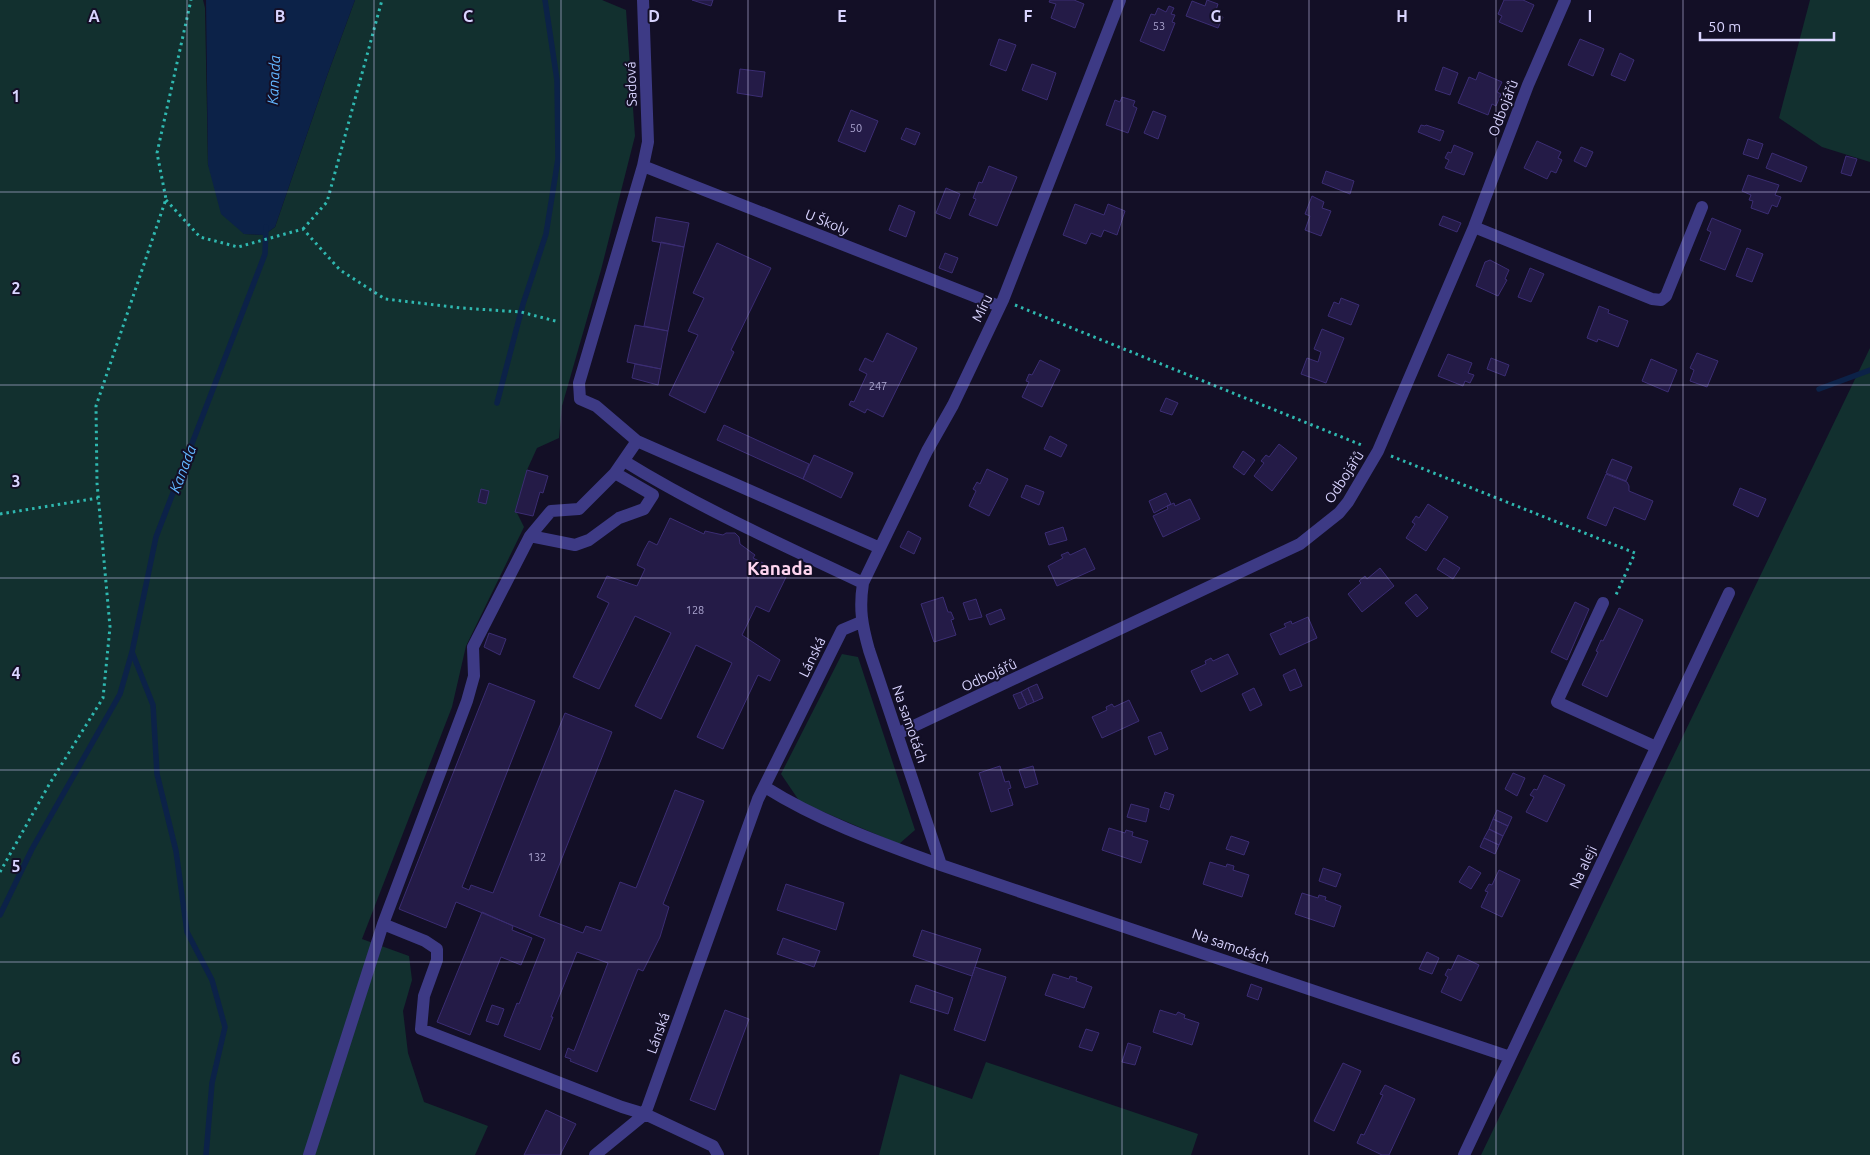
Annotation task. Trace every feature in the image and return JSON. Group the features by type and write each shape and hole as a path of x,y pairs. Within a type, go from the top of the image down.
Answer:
{"street":[{"name":"Sadová","path":"637,441 596,406 580,399 579,383 643,166 648,142 643,0"},
{"name":"Míru","path":"861,622 860,604 863,583 927,451 953,405 1001,303 1120,0"},
{"name":"Odbojářů","path":"897,734 1300,544 1339,514 1378,451 1474,227 1528,85 1565,0"},
{"name":"U Školy","path":"643,166 1001,303"},
{"path":"1474,227 1652,299 1660,300 1666,296 1702,207"},
{"path":"308,1155 383,924 467,701 474,676 473,647 530,536 551,511 579,509 615,473 637,441 880,548"},
{"path":"624,461 652,478 749,529 863,583"},
{"path":"530,536 575,545 589,540 618,518 644,510 653,495 615,473"},
{"name":"Na aleji","path":"1464,1155 1729,593"},
{"path":"1603,603 1557,702 1656,747"},
{"name":"Na samotách","path":"861,622 941,865"},
{"name":"Lánská","path":"645,1114 758,799 842,630 861,622"},
{"name":"Na samotách","path":"765,787 796,806 941,865 1510,1057"},
{"path":"383,924 425,941 437,949 437,960 424,996 421,1029 622,1107 645,1114 713,1146 718,1155"},
{"path":"595,1155 645,1114"},
{"path":"698,1140 701,1155"}],"path":[{"path":"0,872 50,783 103,698 110,627 98,498 96,406 166,199 157,153 191,0"},
{"path":"166,199 200,237 238,247 303,230 327,202 382,0"},
{"path":"303,230 340,270 385,299 462,308 521,312 559,322"},
{"path":"1001,303 1635,553 1615,596 1603,603"},
{"path":"0,514 98,498"}],"green space":[{"path":"0,0 203,0 205,8 208,165 244,234 264,235 275,227 355,0 602,0 626,10 635,136 601,270 562,406 559,438 537,448 527,470 516,511 524,527 466,646 452,707 362,939 409,956 412,980 403,1011 408,1053 424,1102 488,1126 475,1155 0,1155"},
{"path":"1810,0 1870,0 1870,162 1822,147 1779,118"},
{"path":"1870,348 1870,1155 1481,1155"},
{"path":"842,654 858,657 915,830 899,844 800,802 781,774"},
{"path":"986,1062 1198,1134 1191,1155 879,1155 900,1074 972,1099"}],"water":[{"path":"206,0 355,0 275,227 264,235 244,234 221,214 208,165"}],"building":[{"path":"692,0 713,0 711,6"},
{"path":"1050,0 1074,0 1084,4 1075,28 1051,18 1056,4 1049,2"},
{"path":"1207,0 1218,4 1215,13 1223,17 1218,28 1186,16 1192,1 1205,6"},
{"path":"1504,0 1523,0 1534,5 1522,32 1499,22 1502,16 1498,14"},
{"path":"1169,6 1174,8 1171,14 1175,15 1172,22 1175,23 1164,51 1140,41 1151,14 1155,15 1158,8 1166,12"},
{"path":"999,39 1016,45 1006,71 990,65"},
{"path":"1580,39 1604,49 1593,76 1568,65"},
{"path":"1620,53 1634,60 1625,81 1611,75"},
{"path":"1032,64 1056,73 1047,100 1022,90"},
{"path":"1443,67 1458,73 1450,95 1435,90"},
{"path":"740,69 765,72 762,97 737,93"},
{"path":"1479,72 1502,82 1497,92 1501,94 1496,106 1492,104 1488,115 1458,103 1469,77 1476,80"},
{"path":"1122,97 1135,101 1133,106 1137,108 1128,133 1106,125 1115,100 1120,102"},
{"path":"851,110 878,121 865,152 838,141"},
{"path":"1153,111 1166,116 1158,139 1144,133"},
{"path":"1421,125 1444,131 1440,141 1418,132"},
{"path":"906,128 920,133 915,145 901,139"},
{"path":"1748,139 1763,144 1758,159 1743,154"},
{"path":"1537,141 1561,152 1558,158 1562,160 1556,173 1551,171 1547,179 1524,168"},
{"path":"1454,145 1473,153 1464,175 1445,168 1449,160 1445,158 1448,152 1451,153"},
{"path":"1581,147 1593,152 1586,167 1574,161"},
{"path":"1772,153 1807,167 1801,182 1766,168"},
{"path":"1846,156 1857,159 1851,176 1841,173"},
{"path":"989,166 1017,177 997,226 969,215 976,199 973,198 979,182 982,183"},
{"path":"1326,171 1354,181 1350,194 1322,183"},
{"path":"1748,175 1779,185 1775,195 1781,197 1777,207 1772,205 1768,214 1751,208 1753,201 1749,200 1751,195 1742,191"},
{"path":"946,188 960,194 950,219 936,213"},
{"path":"1312,196 1324,202 1322,208 1331,211 1321,236 1305,230 1310,216 1305,214"},
{"path":"1075,204 1104,215 1108,204 1125,211 1117,235 1104,230 1101,237 1091,233 1086,244 1063,235"},
{"path":"899,205 915,212 906,237 889,230"},
{"path":"1443,216 1461,223 1457,232 1439,225"},
{"path":"656,217 689,223 684,247 652,241"},
{"path":"1712,218 1741,230 1725,270 1700,260 1711,232 1707,230"},
{"path":"661,242 684,247 668,331 644,326"},
{"path":"717,243 771,268 731,350 734,352 705,413 669,395 698,335 688,331 704,298 693,293"},
{"path":"1747,248 1763,254 1752,282 1736,276"},
{"path":"945,253 958,258 952,273 939,268"},
{"path":"1490,260 1509,270 1505,279 1507,280 1498,296 1476,286 1485,262"},
{"path":"1530,268 1544,274 1531,302 1518,297"},
{"path":"1341,298 1359,305 1351,325 1328,316 1334,302 1339,304"},
{"path":"1599,306 1609,310 1608,313 1628,321 1618,347 1598,339 1597,342 1587,338"},
{"path":"635,325 668,331 661,369 627,362"},
{"path":"1322,329 1344,338 1326,383 1301,374 1307,358 1318,362 1321,352 1314,349"},
{"path":"887,333 917,348 883,417 867,409 865,413 849,405 851,401 854,402 867,374 859,370 865,358 873,362"},
{"path":"1697,353 1718,361 1707,387 1690,381 1694,370 1690,368"},
{"path":"1448,354 1472,363 1468,373 1474,375 1470,383 1465,381 1463,386 1438,376"},
{"path":"1491,358 1509,365 1505,376 1487,369"},
{"path":"1651,359 1677,370 1668,392 1642,381"},
{"path":"1040,360 1060,370 1042,407 1022,397 1029,382 1026,381 1029,374 1032,375"},
{"path":"635,364 661,369 658,385 632,378"},
{"path":"1166,398 1178,403 1172,415 1160,411"},
{"path":"724,425 809,464 803,479 717,440"},
{"path":"1050,436 1067,445 1061,457 1044,449"},
{"path":"1279,444 1297,458 1272,491 1254,476 1264,463 1261,461 1266,455 1269,457"},
{"path":"1243,451 1255,460 1244,475 1233,467"},
{"path":"814,455 853,473 841,498 803,479"},
{"path":"1612,459 1632,467 1626,481 1606,473"},
{"path":"987,469 1008,479 989,516 969,506 976,491 973,489 977,482 980,484"},
{"path":"527,470 548,476 543,493 540,492 533,516 515,512"},
{"path":"1606,474 1627,482 1629,491 1653,501 1645,520 1614,507 1606,526 1587,518"},
{"path":"1026,485 1044,492 1039,505 1021,497"},
{"path":"1740,488 1766,499 1758,517 1733,505"},
{"path":"481,489 489,491 486,504 478,502"},
{"path":"1166,493 1171,504 1154,513 1149,501"},
{"path":"1190,499 1200,519 1163,537 1153,516 1168,509 1167,506 1174,503 1175,506"},
{"path":"1428,504 1448,517 1426,551 1406,538 1415,524 1412,522 1416,516 1419,518"},
{"path":"670,518 704,534 705,531 723,535 735,533 739,537 740,544 755,555 753,558 787,575 769,612 756,606 742,635 780,660 770,681 758,675 723,749 697,737 732,663 696,645 661,719 635,706 671,633 635,616 599,689 573,677 609,603 597,597 607,576 637,586 645,569 637,565 644,550 649,541 657,545"},
{"path":"1063,527 1067,540 1049,545 1045,533"},
{"path":"908,531 921,538 914,554 900,547"},
{"path":"1085,548 1095,569 1057,586 1048,566 1063,558 1061,555 1068,552 1070,555"},
{"path":"1444,558 1460,568 1453,579 1437,569"},
{"path":"1380,568 1394,586 1362,612 1348,594 1361,583 1359,581 1365,576 1367,579"},
{"path":"1416,594 1428,608 1417,617 1405,603"},
{"path":"943,597 948,612 951,612 954,619 951,620 956,635 934,642 921,604"},
{"path":"976,599 982,617 969,620 963,603"},
{"path":"1575,602 1589,609 1567,660 1551,652"},
{"path":"1619,608 1643,620 1607,697 1582,685 1598,652 1596,651 1601,640 1603,641"},
{"path":"1001,609 1005,619 990,625 986,615"},
{"path":"1308,617 1317,638 1280,655 1270,634 1286,627 1284,624 1291,621 1292,624"},
{"path":"489,633 506,639 500,655 484,647"},
{"path":"1228,654 1238,674 1201,692 1191,671 1206,664 1205,661 1211,658 1213,661"},
{"path":"1295,669 1302,686 1290,691 1283,675"},
{"path":"489,683 535,701 462,887 469,890 471,885 493,893 565,713 612,732 539,916 583,933 586,926 601,931 620,882 636,888 675,790 704,801 663,904 669,907 660,937 643,971 638,969 597,1072 565,1057 568,1048 574,1051 608,963 577,952 540,1050 504,1036 545,939 456,902 446,928 399,909"},
{"path":"1037,684 1043,698 1034,702 1028,688"},
{"path":"1028,688 1034,702 1027,705 1021,692"},
{"path":"1254,688 1262,705 1250,711 1242,694"},
{"path":"1021,692 1027,705 1019,709 1013,695"},
{"path":"1129,700 1139,721 1102,738 1092,717 1107,710 1106,707 1112,704 1114,707"},
{"path":"1161,732 1168,749 1155,755 1148,737"},
{"path":"1000,766 1005,782 1009,781 1011,788 1008,789 1013,805 991,812 979,773"},
{"path":"1033,766 1038,784 1025,788 1019,770"},
{"path":"1513,773 1525,778 1517,796 1505,789"},
{"path":"1544,775 1565,785 1547,822 1526,812 1534,797 1530,795 1534,789 1537,790"},
{"path":"1165,792 1174,795 1169,810 1160,807"},
{"path":"1131,804 1149,809 1146,822 1127,817"},
{"path":"1497,810 1512,817 1508,826 1493,819"},
{"path":"1493,819 1508,826 1503,836 1489,829"},
{"path":"1109,828 1125,833 1126,830 1133,832 1132,836 1148,841 1141,863 1102,850"},
{"path":"1489,829 1503,836 1499,845 1484,838"},
{"path":"1231,836 1249,842 1244,855 1226,849"},
{"path":"1484,838 1499,845 1495,854 1480,847"},
{"path":"1210,862 1226,867 1227,864 1234,866 1233,870 1249,875 1242,897 1203,884"},
{"path":"1469,866 1481,873 1471,889 1459,882"},
{"path":"1323,868 1341,874 1336,887 1319,881"},
{"path":"1499,870 1520,880 1502,917 1481,907 1488,892 1485,891 1489,884 1492,885"},
{"path":"786,884 844,903 836,930 777,910"},
{"path":"1302,893 1318,898 1319,895 1326,897 1325,900 1341,906 1334,927 1295,914"},
{"path":"482,912 513,926 512,930 532,938 521,965 501,957 470,1035 437,1022"},
{"path":"922,930 981,949 972,976 913,956"},
{"path":"783,938 820,951 814,967 777,954"},
{"path":"1427,952 1439,958 1432,974 1419,969"},
{"path":"1458,955 1479,965 1461,1001 1441,992 1448,977 1445,975 1448,969 1451,970"},
{"path":"975,967 1006,977 985,1041 954,1030"},
{"path":"1053,974 1069,979 1070,976 1077,978 1076,981 1092,987 1084,1008 1045,995"},
{"path":"1251,984 1262,988 1258,1000 1247,996"},
{"path":"916,985 953,998 948,1014 910,1002"},
{"path":"492,1005 504,1009 498,1025 486,1021"},
{"path":"725,1010 749,1019 715,1110 690,1100"},
{"path":"1160,1010 1176,1015 1178,1012 1185,1015 1184,1018 1199,1023 1192,1045 1153,1032"},
{"path":"1086,1029 1099,1033 1092,1051 1079,1047"},
{"path":"1128,1043 1141,1047 1135,1065 1122,1062"},
{"path":"1343,1063 1361,1071 1334,1131 1314,1121"},
{"path":"1385,1085 1415,1099 1389,1155 1382,1155 1357,1143 1361,1134 1364,1135 1383,1095 1380,1094"},
{"path":"546,1110 576,1124 560,1155 524,1155"}],"waterway":[{"path":"497,403 523,304 546,234 558,159 557,80 545,0"},
{"name":"Kanada","path":"0,915 32,849 120,694 132,652 156,537 265,254 266,227"},
{"path":"1819,389 1870,370"},
{"path":"132,652 153,705 157,774 176,851 187,932 212,980 225,1027 212,1083 206,1155"}],"district":[{"name":"Kanada","path":"780,568"}]}
